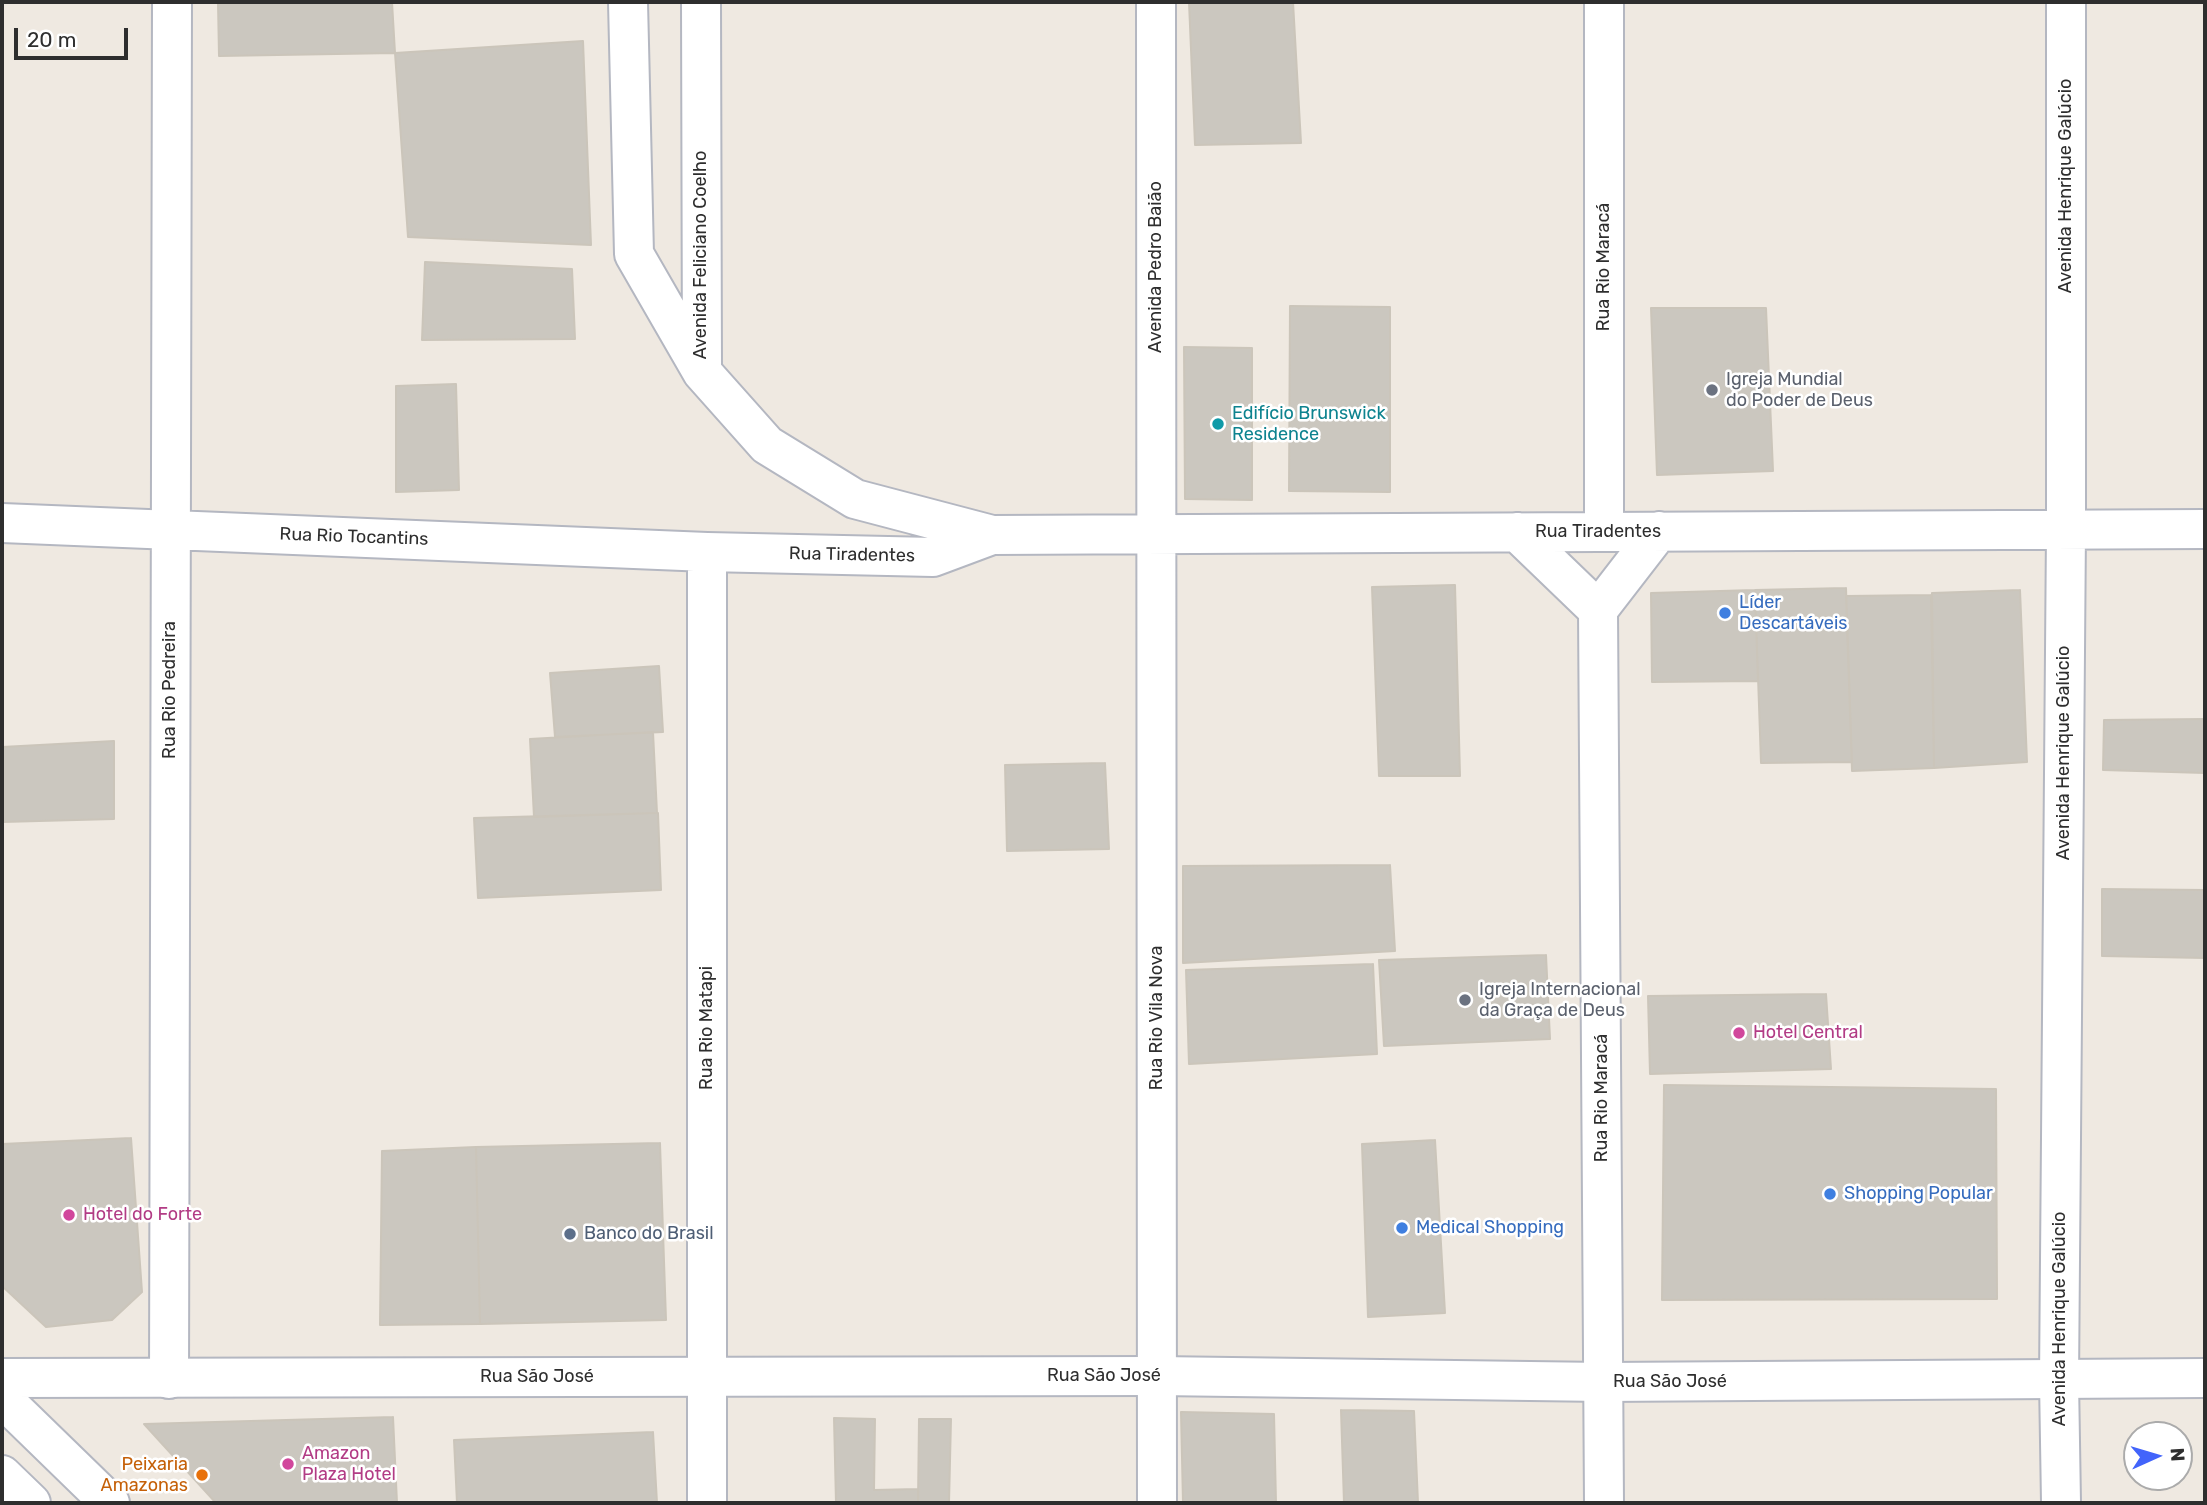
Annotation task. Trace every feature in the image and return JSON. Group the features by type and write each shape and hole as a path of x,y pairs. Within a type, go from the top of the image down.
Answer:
{"street":[{"name":"Rua Rio Pedreira","path":"169,1379 172,2"},
{"name":"Avenida Feliciano Coelho","path":"628,2 634,254 702,372"},
{"name":"Avenida Feliciano Coelho","path":"701,2 702,372"},
{"name":"Avenida Pedro Baião","path":"1156,2 1156,533"},
{"name":"Rua Rio Maracá","path":"1604,2 1604,531"},
{"name":"Avenida Henrique Galúcio","path":"2061,1503 2059,1380 2066,530 2066,2"},
{"name":"Rua Tiradentes","path":"702,372 768,445 855,499 992,535 2205,529"},
{"name":"Rua Rio Tocantins","path":"2,523 707,552"},
{"path":"1517,532 1598,610 1659,531"},
{"name":"Rua Rio Vila Nova","path":"1156,533 1157,1503"},
{"name":"Rua Tiradentes","path":"707,552 933,557 992,535"},
{"name":"Rua Rio Matapi","path":"707,552 707,1503"},
{"name":"Rua Rio Maracá","path":"1598,610 1604,1503"},
{"name":"Rua São José","path":"2,1378 1158,1376 1604,1382 2205,1378"},
{"path":"2,1398 110,1503"},
{"path":"2,1475 31,1503"}],"building":[{"path":"218,2 392,2 395,53 219,56"},
{"path":"1189,2 1293,2 1301,143 1195,145"},
{"path":"583,41 591,245 408,237 395,53"},
{"path":"425,262 572,269 575,339 422,340"},
{"path":"1290,306 1390,307 1390,492 1289,491"},
{"name":"Igreja Mundial do Poder de Deus","path":"1651,308 1766,308 1773,471 1657,475"},
{"name":"Edifício Brunswick Residence","path":"1184,347 1252,348 1252,500 1185,499"},
{"path":"456,384 459,490 396,492 396,386"},
{"path":"1455,585 1460,776 1379,776 1372,587"},
{"path":"1846,588 1852,762 1761,763 1755,590"},
{"path":"1755,590 1758,681 1652,682 1651,593"},
{"path":"2020,590 2027,762 1934,768 1932,593"},
{"path":"1931,595 1934,768 1852,771 1846,596"},
{"path":"659,666 663,732 555,737 550,673"},
{"path":"2205,719 2205,773 2103,770 2104,720"},
{"path":"653,732 657,813 534,817 530,739"},
{"path":"114,741 114,819 2,822 2,747"},
{"path":"1105,763 1109,849 1007,851 1005,765"},
{"path":"658,813 661,890 478,898 474,818"},
{"path":"1390,865 1395,951 1183,963 1183,866"},
{"path":"2102,889 2205,890 2205,958 2102,956"},
{"name":"Igreja Internacional da Graça de Deus","path":"1546,955 1550,1039 1384,1046 1379,960"},
{"path":"1373,964 1377,1054 1189,1064 1186,970"},
{"name":"Hotel Central","path":"1826,994 1831,1069 1650,1074 1648,996"},
{"name":"Shopping Popular","path":"1664,1085 1996,1089 1997,1299 1662,1300"},
{"name":"Hotel do Forte","path":"131,1138 142,1292 112,1320 46,1327 2,1286 2,1144"},
{"name":"Medical Shopping","path":"1435,1140 1445,1313 1368,1317 1362,1144"},
{"name":"Banco do Brasil","path":"660,1143 666,1320 480,1324 476,1147"},
{"path":"476,1147 480,1324 380,1325 382,1151"},
{"path":"1341,1410 1414,1411 1418,1503 1344,1503"},
{"path":"1181,1412 1274,1414 1276,1503 1183,1503"},
{"name":"Amazon Plaza Hotel","path":"393,1417 397,1503 216,1503 144,1424"},
{"path":"834,1418 875,1419 874,1490 918,1489 918,1503 836,1503"},
{"path":"919,1419 951,1419 949,1503 918,1503"},
{"path":"653,1432 657,1503 457,1503 454,1440"}],"place":[{"name":"Igreja Mundial do Poder de Deus","path":"1712,390"},
{"name":"Edifício Brunswick Residence","path":"1218,424"},
{"name":"Líder Descartáveis","path":"1725,613"},
{"name":"Igreja Internacional da Graça de Deus","path":"1465,1000"},
{"name":"Hotel Central","path":"1739,1033"},
{"name":"Shopping Popular","path":"1830,1194"},
{"name":"Hotel do Forte","path":"69,1215"},
{"name":"Medical Shopping","path":"1402,1228"},
{"name":"Banco do Brasil","path":"570,1234"},
{"name":"Amazon Plaza Hotel","path":"288,1464"},
{"name":"Peixaria Amazonas","path":"202,1475"}]}
